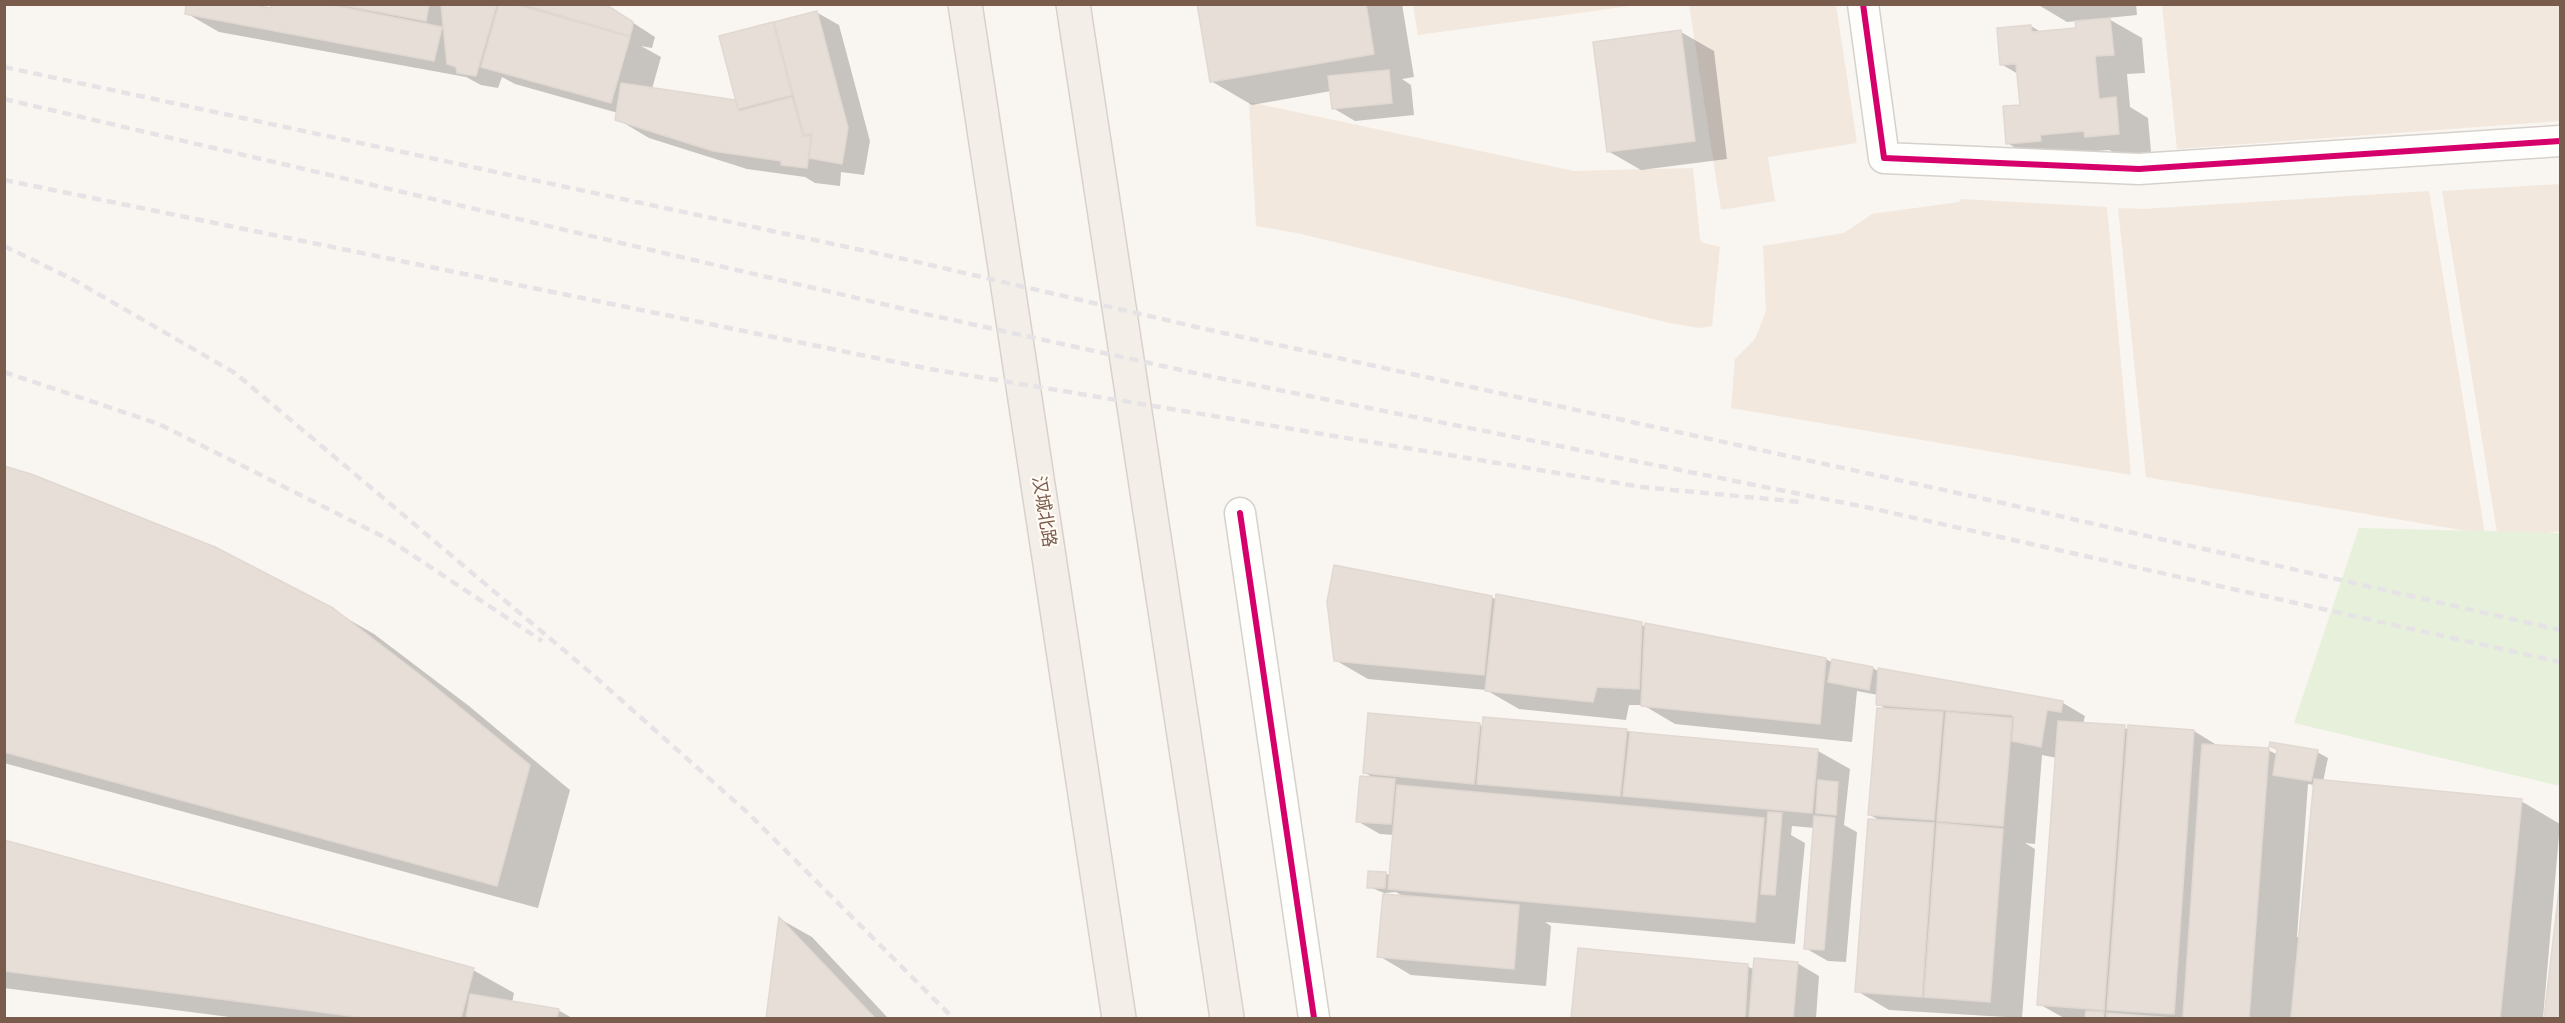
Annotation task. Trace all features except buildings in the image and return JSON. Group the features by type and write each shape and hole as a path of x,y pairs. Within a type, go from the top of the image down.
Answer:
{"main road":[{"name":"汉城北路","path":"965,4 1119,1018"},
{"path":"1073,4 1227,1018"}],"street":[{"path":"1863,4 1884,158 2139,169 2560,141"},
{"path":"1240,513 1314,1018"}],"shaded area":[{"path":"1413,4 1637,5 1418,35"},
{"path":"1689,5 1836,5 1857,143 1768,157 1775,201 1721,210"},
{"path":"2162,5 2560,5 2560,121 2177,149"},
{"path":"1249,102 1574,171 1693,168 1701,242 1720,247 1712,326 1699,328 1670,323 1297,233 1256,226"},
{"path":"2560,184 2560,531 2502,540 2498,539 2442,191"},
{"path":"2429,191 2485,534 2146,477 2118,208 2143,209"},
{"path":"1960,199 2107,207 2131,475 1731,408 1735,359 1755,339 1766,311 1763,246 1844,233 1872,214 1959,202"}],"green space":[{"path":"2359,528 2560,533 2560,786 2294,723"}],"railway":[{"path":"4,67 913,261 1205,329 1976,497 2560,630"},
{"path":"4,99 921,313 1204,375 1870,508 2560,662"},
{"path":"4,180 930,369 1642,487 1801,502"},
{"path":"4,246 74,280 235,373 592,674 748,813 953,1018"},
{"path":"4,372 159,424 388,539 542,641"}],"cycle path":[{"path":"1863,4 1884,158 2139,169 2560,141"},
{"path":"1240,513 1314,1018"}]}
